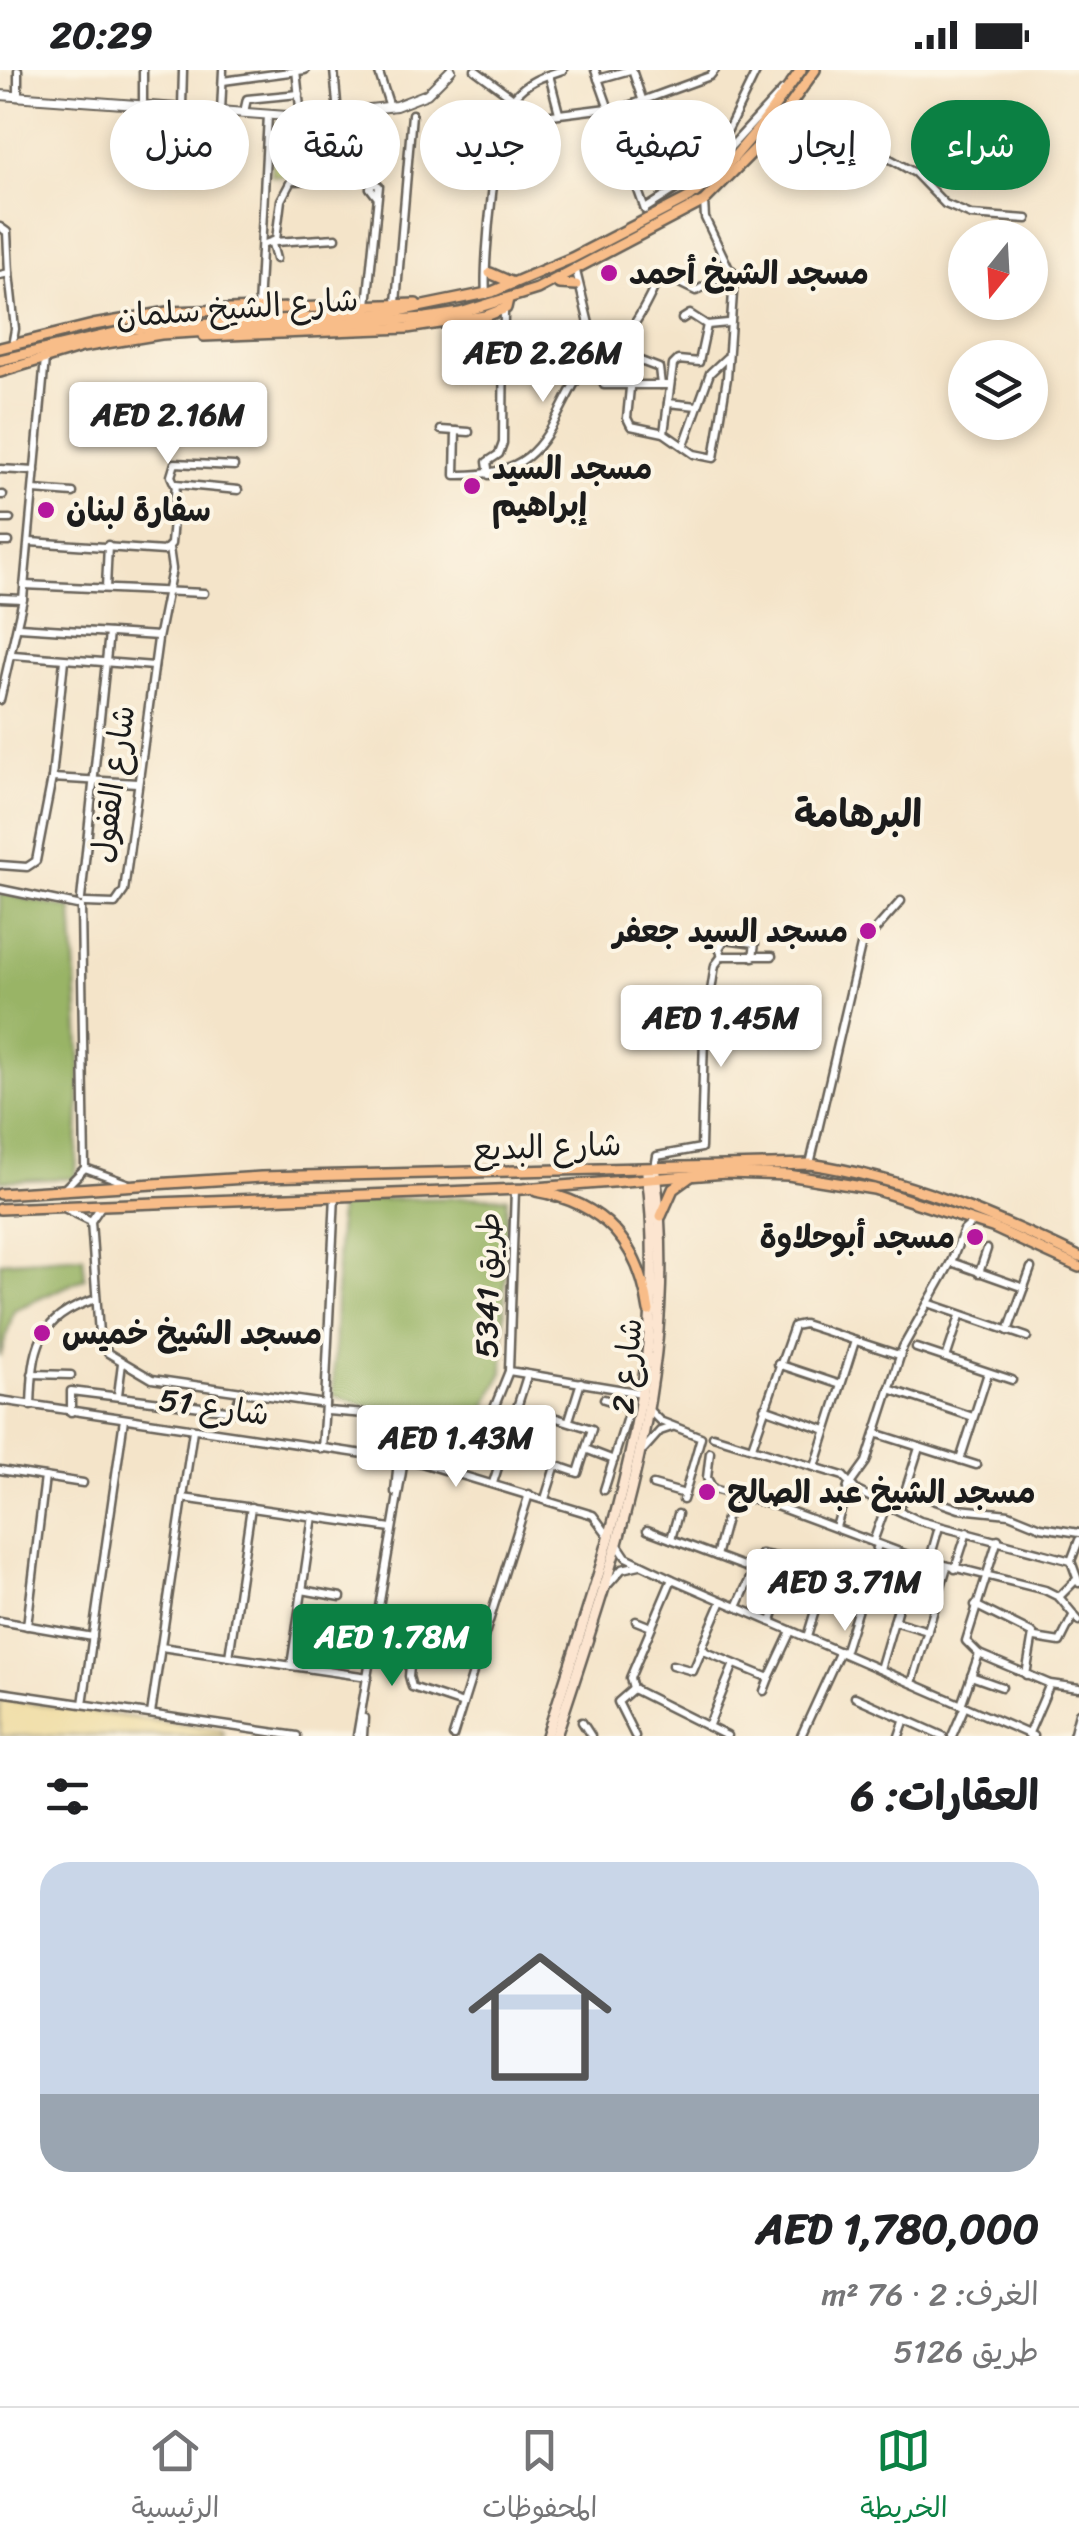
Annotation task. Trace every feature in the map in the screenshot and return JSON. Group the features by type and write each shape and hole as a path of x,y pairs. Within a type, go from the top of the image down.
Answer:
{"main road":[{"name":"شارع الشيخ سلمان","path":"0,360 84,338 168,326 389,314 429,305 495,300 515,284 569,260 645,215 690,197 723,170 800,70"},
{"name":"شارع الشيخ سلمان","path":"797,100 815,70"},
{"name":"شارع الشيخ سلمان","path":"0,372 138,337 196,332 213,338 407,324 537,290 704,201 756,147"},
{"path":"537,290 563,282 580,287 578,270"},
{"path":"490,273 515,284"},
{"path":"407,324 495,300"},
{"path":"0,348 168,312 429,305"},
{"path":"168,312 168,326"},
{"name":"شارع البديع","path":"0,1194 130,1184 651,1173 810,1164 853,1172 961,1205 1079,1257"},
{"name":"شارع البديع","path":"0,1209 335,1193 519,1189 651,1173 760,1174 826,1179 874,1189 974,1221 1079,1267"},
{"name":"شارع 2","path":"549,1735 644,1449 650,1411 661,1216 651,1173"},
{"name":"شارع 2","path":"549,1735 606,1588 643,1393 652,1235 651,1173"},
{"path":"661,1216 672,1190 691,1176"},
{"path":"519,1189 578,1202 613,1225 636,1257 649,1310"}],"street":[{"path":"18,70 18,97"},
{"path":"142,100 143,70"},
{"path":"182,100 184,70"},
{"path":"221,100 223,70"},
{"path":"296,70 300,100"},
{"path":"222,81 305,70"},
{"path":"334,70 337,100"},
{"path":"378,70 388,100"},
{"path":"400,103 427,94 448,70"},
{"path":"475,70 513,98 530,82 563,70"},
{"path":"595,70 605,100"},
{"path":"598,80 631,70 641,100 710,76 715,70"},
{"path":"736,113 757,70"},
{"path":"548,74 556,100"},
{"path":"736,140 757,113 792,83"},
{"path":"247,100 299,94"},
{"path":"0,96 110,103"},
{"path":"249,113 269,118 258,309"},
{"path":"396,303 412,114"},
{"path":"891,160 915,173 945,204 972,216 1026,219"},
{"path":"276,259 274,243 285,190"},
{"path":"495,300 488,260 496,190"},
{"path":"637,190 645,215 682,190"},
{"path":"366,305 378,196"},
{"path":"630,388 628,423 664,433 694,454 714,458 727,358 732,270 704,218 704,201"},
{"path":"0,227 7,232 15,329 12,346"},
{"path":"262,245 336,238"},
{"path":"488,260 505,358 503,447 487,462 489,475"},
{"path":"569,260 578,270 604,385 665,385"},
{"path":"456,432 453,473 489,475 506,471 533,453 597,350 626,334 659,278 665,276 696,291 732,270"},
{"path":"0,275 9,273"},
{"path":"682,318 690,314 707,325 728,322"},
{"path":"665,385 676,361 701,360 707,325"},
{"path":"15,329 26,342"},
{"path":"626,334 636,343 630,357 659,368 668,403 664,433"},
{"path":"0,700 23,599 44,358"},
{"path":"505,358 569,360"},
{"path":"684,444 710,374 727,358"},
{"path":"21,366 34,370 40,377"},
{"path":"668,403 697,406"},
{"path":"441,430 469,432"},
{"path":"234,466 178,462 172,466 171,476 175,485 238,490"},
{"path":"0,469 36,471"},
{"name":"شارع القفول","path":"0,889 81,903 115,904 123,895 158,636 173,560 169,548 175,485"},
{"path":"34,490 72,492"},
{"path":"0,518 10,519"},
{"path":"30,542 169,548"},
{"path":"106,588 108,545"},
{"path":"24,585 204,593"},
{"path":"0,598 23,599"},
{"path":"19,627 158,636"},
{"path":"64,1188 85,1168 81,903 109,633"},
{"path":"13,655 154,666"},
{"path":"0,864 27,867 35,862 52,778 64,660"},
{"path":"52,778 137,784"},
{"path":"810,1164 861,946 901,902"},
{"path":"651,1173 657,1156 701,1148 704,1036 713,972 722,956 719,948 725,939 743,939 756,942 754,956"},
{"path":"722,956 772,956"},
{"path":"85,1168 130,1184"},
{"name":"طريق 5341","path":"493,1483 527,1376 509,1372 519,1189"},
{"path":"322,1448 335,1193"},
{"path":"102,1205 91,1221 101,1341 122,1363 155,1379 366,1414 468,1444"},
{"path":"58,1206 91,1221"},
{"path":"941,1211 957,1224 961,1235"},
{"path":"836,1527 851,1482 864,1467 900,1355 951,1262 961,1235 974,1221"},
{"path":"979,1273 987,1249"},
{"path":"951,1262 1024,1288"},
{"path":"1008,1330 1031,1268"},
{"path":"31,1406 38,1340 66,1308 96,1298"},
{"path":"928,1303 1028,1337"},
{"path":"946,1358 960,1316"},
{"path":"752,1448 790,1330 798,1324 900,1355"},
{"path":"815,1467 855,1340"},
{"path":"916,1348 1012,1380"},
{"path":"118,1395 122,1363"},
{"path":"778,1364 841,1384"},
{"path":"460,1472 468,1444 486,1428 509,1372"},
{"path":"960,1460 988,1373"},
{"path":"32,1374 72,1375"},
{"path":"527,1376 643,1393"},
{"path":"570,1420 581,1382"},
{"path":"889,1389 973,1417"},
{"path":"71,1412 71,1391 234,1411 242,1391"},
{"path":"604,1399 628,1411 604,1490"},
{"name":"شارع 51","path":"0,1400 401,1459 460,1472 593,1515"},
{"path":"764,1408 826,1430"},
{"path":"650,1411 702,1438 684,1497 653,1486"},
{"path":"547,1415 570,1420 592,1429 578,1473 534,1458 547,1415"},
{"path":"83,1704 124,1420"},
{"path":"511,1426 538,1435"},
{"path":"644,1449 660,1431 673,1426"},
{"path":"151,1714 193,1430"},
{"path":"875,1433 976,1465"},
{"path":"714,1436 815,1467 851,1482 857,1491 939,1527 998,1539 1071,1561"},
{"path":"900,1510 919,1448"},
{"path":"588,1450 614,1460"},
{"path":"710,1452 708,1484 732,1496 836,1527 929,1562 1059,1597 1076,1619 1060,1642 1035,1638 975,1604"},
{"path":"360,1736 401,1459"},
{"path":"545,1500 555,1466"},
{"path":"0,1470 83,1482"},
{"path":"27,1626 45,1477"},
{"path":"907,1491 959,1509 1000,1512 1079,1536 1071,1561 1077,1582 1059,1597"},
{"path":"452,1736 529,1494"},
{"path":"716,1556 732,1496"},
{"path":"183,1498 390,1528"},
{"path":"623,1498 610,1510 593,1515 622,1554 963,1706 1030,1735 1050,1684"},
{"path":"802,1736 842,1652 869,1575 887,1503"},
{"path":"229,1657 251,1508"},
{"path":"670,1539 678,1514"},
{"path":"291,1666 313,1516"},
{"path":"929,1562 939,1527"},
{"path":"647,1530 751,1570"},
{"path":"912,1683 967,1532"},
{"path":"998,1539 966,1642 979,1654 1026,1675 1050,1684 1079,1688"},
{"path":"738,1607 757,1556 869,1575"},
{"path":"880,1669 913,1557"},
{"path":"771,1622 789,1559"},
{"path":"606,1588 622,1569 641,1565"},
{"path":"807,1637 828,1568"},
{"path":"672,1579 630,1678 633,1689 725,1736"},
{"path":"302,1590 341,1597"},
{"path":"672,1665 693,1671 722,1601"},
{"path":"378,1614 414,1625 408,1676 412,1688 463,1704"},
{"path":"0,1621 93,1637"},
{"path":"636,1621 651,1628"},
{"path":"894,1622 928,1632"},
{"path":"764,1691 791,1631"},
{"path":"1026,1675 1035,1638"},
{"path":"161,1647 368,1677"},
{"path":"702,1650 769,1678"},
{"path":"952,1736 979,1654"},
{"path":"708,1727 734,1664"},
{"path":"971,1676 1002,1688"},
{"path":"633,1689 618,1702 634,1736"},
{"path":"0,1692 298,1736"},
{"path":"855,1697 943,1736"},
{"path":"1073,1736 1079,1712"},
{"path":"899,1736 905,1719"},
{"path":"582,1722 591,1736"},
{"path":"230,1726 230,1736"}],"green space":[{"path":"0,893 72,909 81,1068 76,1178 0,1181"},
{"path":"507,1197 503,1372 470,1438 333,1396 339,1200"},
{"path":"83,1256 85,1278 14,1310 0,1357 0,1262"}],"sand":[{"path":"0,1699 222,1730 224,1736 0,1736"}],"place":[{"name":"مسجد الشيخ أحمد","path":"609,273"},
{"name":"مسجد السيد إبراهيم","path":"472,486"},
{"name":"سفارة لبنان","path":"46,510"},
{"name":"مسجد السيد جعفر","path":"868,931"},
{"name":"مسجد أبوحلاوة","path":"975,1237"},
{"name":"مسجد الشيخ خميس","path":"42,1333"},
{"name":"مسجد الشيخ عبد الصالح","path":"707,1492"}],"district":[{"name":"البرهامة","path":"858,814"}]}
